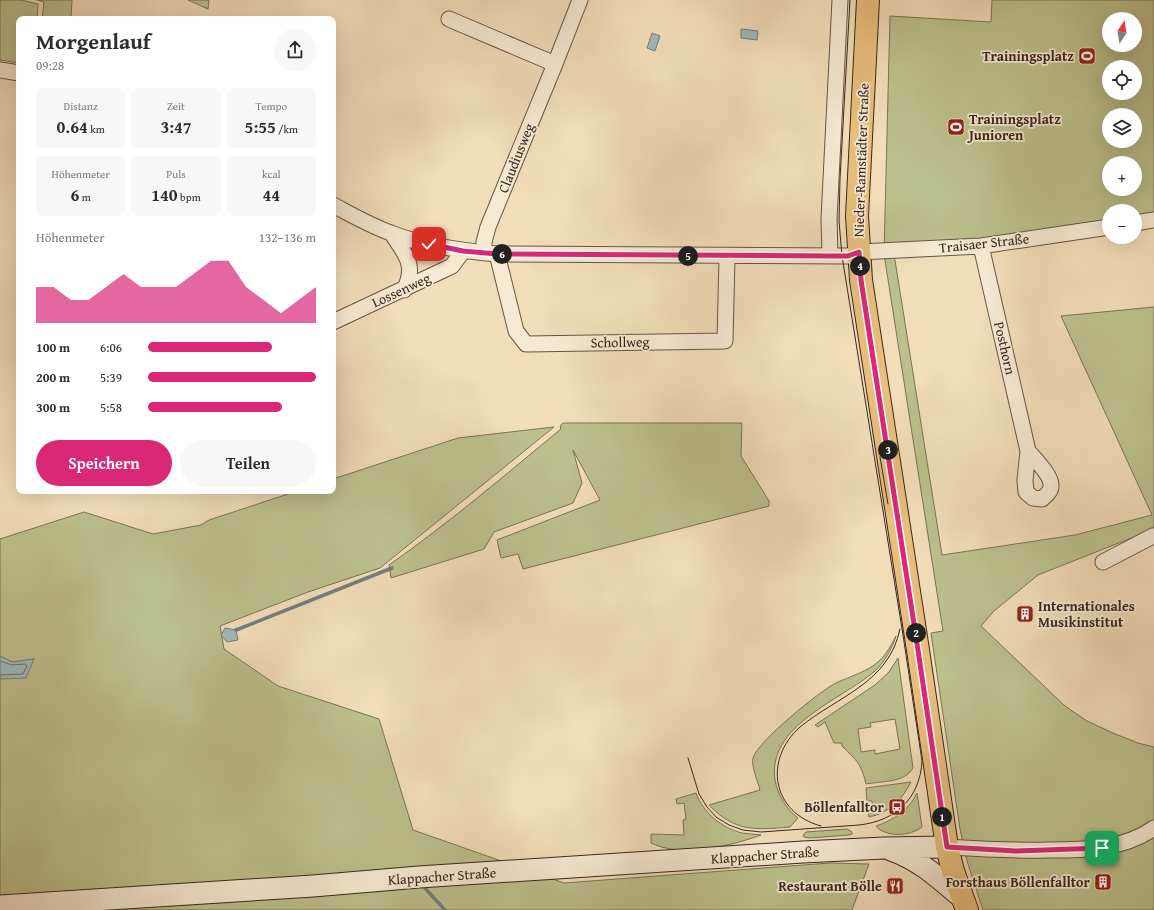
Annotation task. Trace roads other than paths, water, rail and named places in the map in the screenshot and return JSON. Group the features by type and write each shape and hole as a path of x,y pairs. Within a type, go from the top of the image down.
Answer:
{"main road":[{"name":"Nieder-Ramstädter Straße","path":"868,0 857,216 861,280 947,847 964,903"},
{"name":"Klappacher Straße","path":"0,906 313,886 419,876 884,848 947,847"},
{"name":"Klappacher Straße","path":"884,848 913,859 927,869 964,903"}],"street":[{"name":"Claudiusweg","path":"491,253 484,242 488,227 580,0"},
{"name":"Nieder-Ramstädter Straße","path":"830,256 829,219 840,0"},
{"path":"449,19 555,64"},
{"path":"0,70 16,73"},
{"name":"Traisaer Straße","path":"336,206 392,234 463,251 491,253 848,256 859,252 981,246 1102,228"},
{"path":"1142,222 1154,220"},
{"path":"392,234 409,264 410,273 404,290"},
{"name":"Posthorn","path":"981,246 1028,451"},
{"name":"Lossenweg","path":"336,321 404,290 452,266 463,251"},
{"name":"Schollweg","path":"491,253 516,331 526,344 725,341 726,256"},
{"path":"1103,562 1153,536 1154,537"},
{"path":"947,847 1016,851 1102,848 1120,844 1143,836 1154,828"}],"water":[{"path":"741,29 758,31 757,40 741,38"},
{"path":"652,33 660,36 655,51 647,48"},
{"path":"225,628 236,630 238,640 227,642 221,635"},
{"path":"0,656 12,662 34,659 26,678 2,679 0,678"}],"waterway":[{"path":"236,630 392,568"},
{"path":"422,885 445,910"}],"tram line":[{"path":"688,758 699,794 707,807 716,817 729,825 743,830 761,832 859,825 884,819 895,813 904,805 917,786 920,774 922,761 842,256 839,221 840,179 850,0"},
{"path":"880,457 888,504"},
{"path":"821,826 805,819 792,810 783,798 778,784 777,769 781,755 788,740 800,727 874,676 885,663 894,647 900,629"}],"place":[{"name":"Trainingsplatz","path":"1087,56"},
{"name":"Trainingsplatz Junioren","path":"956,127"},
{"name":"Internationales Musikinstitut","path":"1025,614"},
{"name":"Böllenfalltor","path":"897,807"},
{"name":"Forsthaus Böllenfalltor","path":"1103,882"},
{"name":"Restaurant Bölle","path":"895,886"}]}
